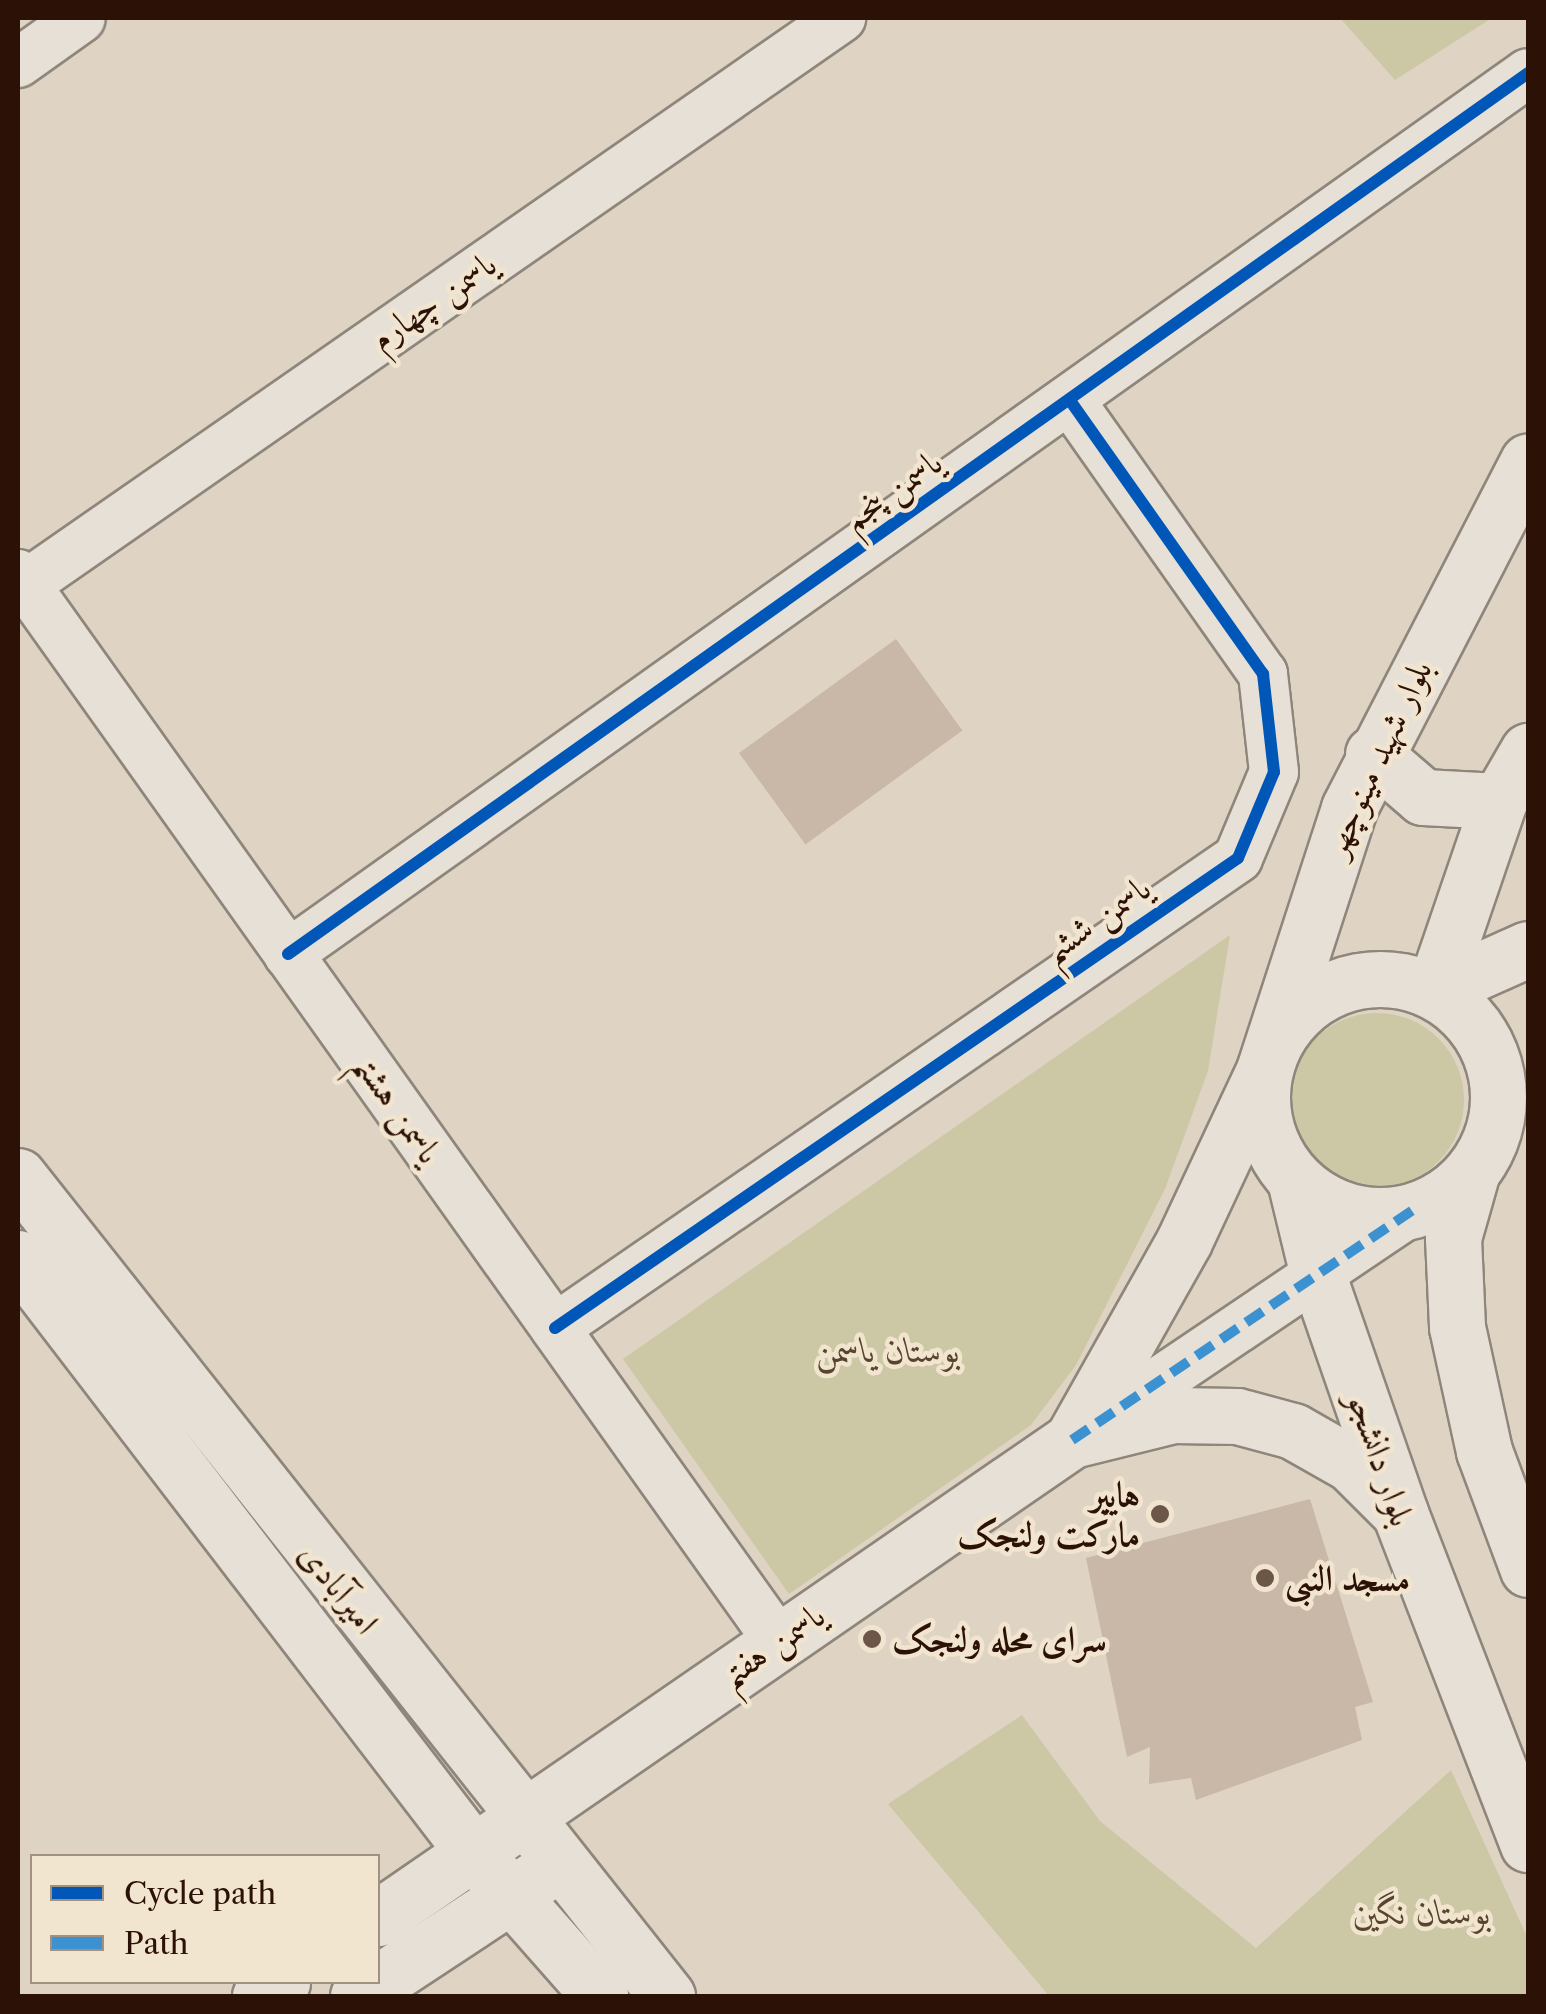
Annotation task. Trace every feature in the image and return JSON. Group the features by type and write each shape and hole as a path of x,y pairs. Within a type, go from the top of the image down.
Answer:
{"street":[{"path":"18,63 81,18"},
{"name":"یاسمن چهارم","path":"21,580 841,18"},
{"name":"یاسمن پنجم","path":"288,954 1528,73"},
{"name":"یاسمن ششم","path":"554,1328 1238,858 1274,772 1263,674 1070,400"},
{"name":"بلوار شهید مینوچهر","path":"1264,1070 1312,907 1373,754 1528,461"},
{"name":"یاسمن هشتم","path":"21,580 778,1641"},
{"path":"1434,991 1499,802 1528,751"},
{"path":"1373,754 1423,797 1499,802"},
{"path":"1434,991 1528,949"},
{"path":"1413,1210 1362,1214 1295,1180 1265,1129 1264,1070 1276,1037 1330,989 1400,979 1434,991 1464,1011 1513,1059 1472,1171 1453,1238 1457,1326 1484,1451 1528,1570"},
{"name":"یاسمن هفتم","path":"1072,1440 1184,1241 1264,1070"},
{"path":"1072,1440 1319,1279 1472,1171"},
{"name":"امیرآبادی","path":"18,1176 521,1821 667,1996"},
{"name":"بلوار دانشجو","path":"1295,1180 1319,1279 1400,1514 1506,1740 1528,1844"},
{"name":"امیرآبادی","path":"18,1258 474,1853 600,1996"},
{"name":"یاسمن هفتم","path":"380,1917 1072,1440 1174,1415 1237,1416 1293,1431 1351,1464 1400,1514"},
{"path":"380,1982 557,1865"}],"green space":[{"path":"1340,18 1492,18 1395,80"},
{"name":"بوستان یاسمن","path":"1230,935 1208,1071 1165,1189 1076,1365 1031,1425 789,1594 623,1359"},
{"path":"1377,1013 1410,1020 1438,1039 1457,1067 1464,1100 1457,1133 1438,1161 1410,1180 1377,1187 1344,1180 1316,1161 1297,1133 1290,1100 1297,1067 1316,1039 1344,1020"},
{"name":"بوستان نگین","path":"1022,1715 1100,1821 1256,1948 1451,1770 1528,1939 1528,1996 1049,1996 888,1804"}],"building":[{"path":"896,639 962,730 805,844 739,753"},
{"path":"1310,1499 1373,1702 1355,1707 1362,1740 1196,1800 1191,1778 1149,1784 1150,1747 1127,1757 1086,1558"}],"marked path":[{"path":"1072,1440 1413,1210"}],"cycle path":[{"path":"288,954 1528,73"},
{"path":"555,1328 1238,858 1274,772 1263,674 1070,400"}],"place":[{"name":"هایپر مارکت ولنجک","path":"1160,1514"},
{"name":"مسجد النبی","path":"1265,1578"},
{"name":"سرای محله ولنجک","path":"872,1639"}]}
